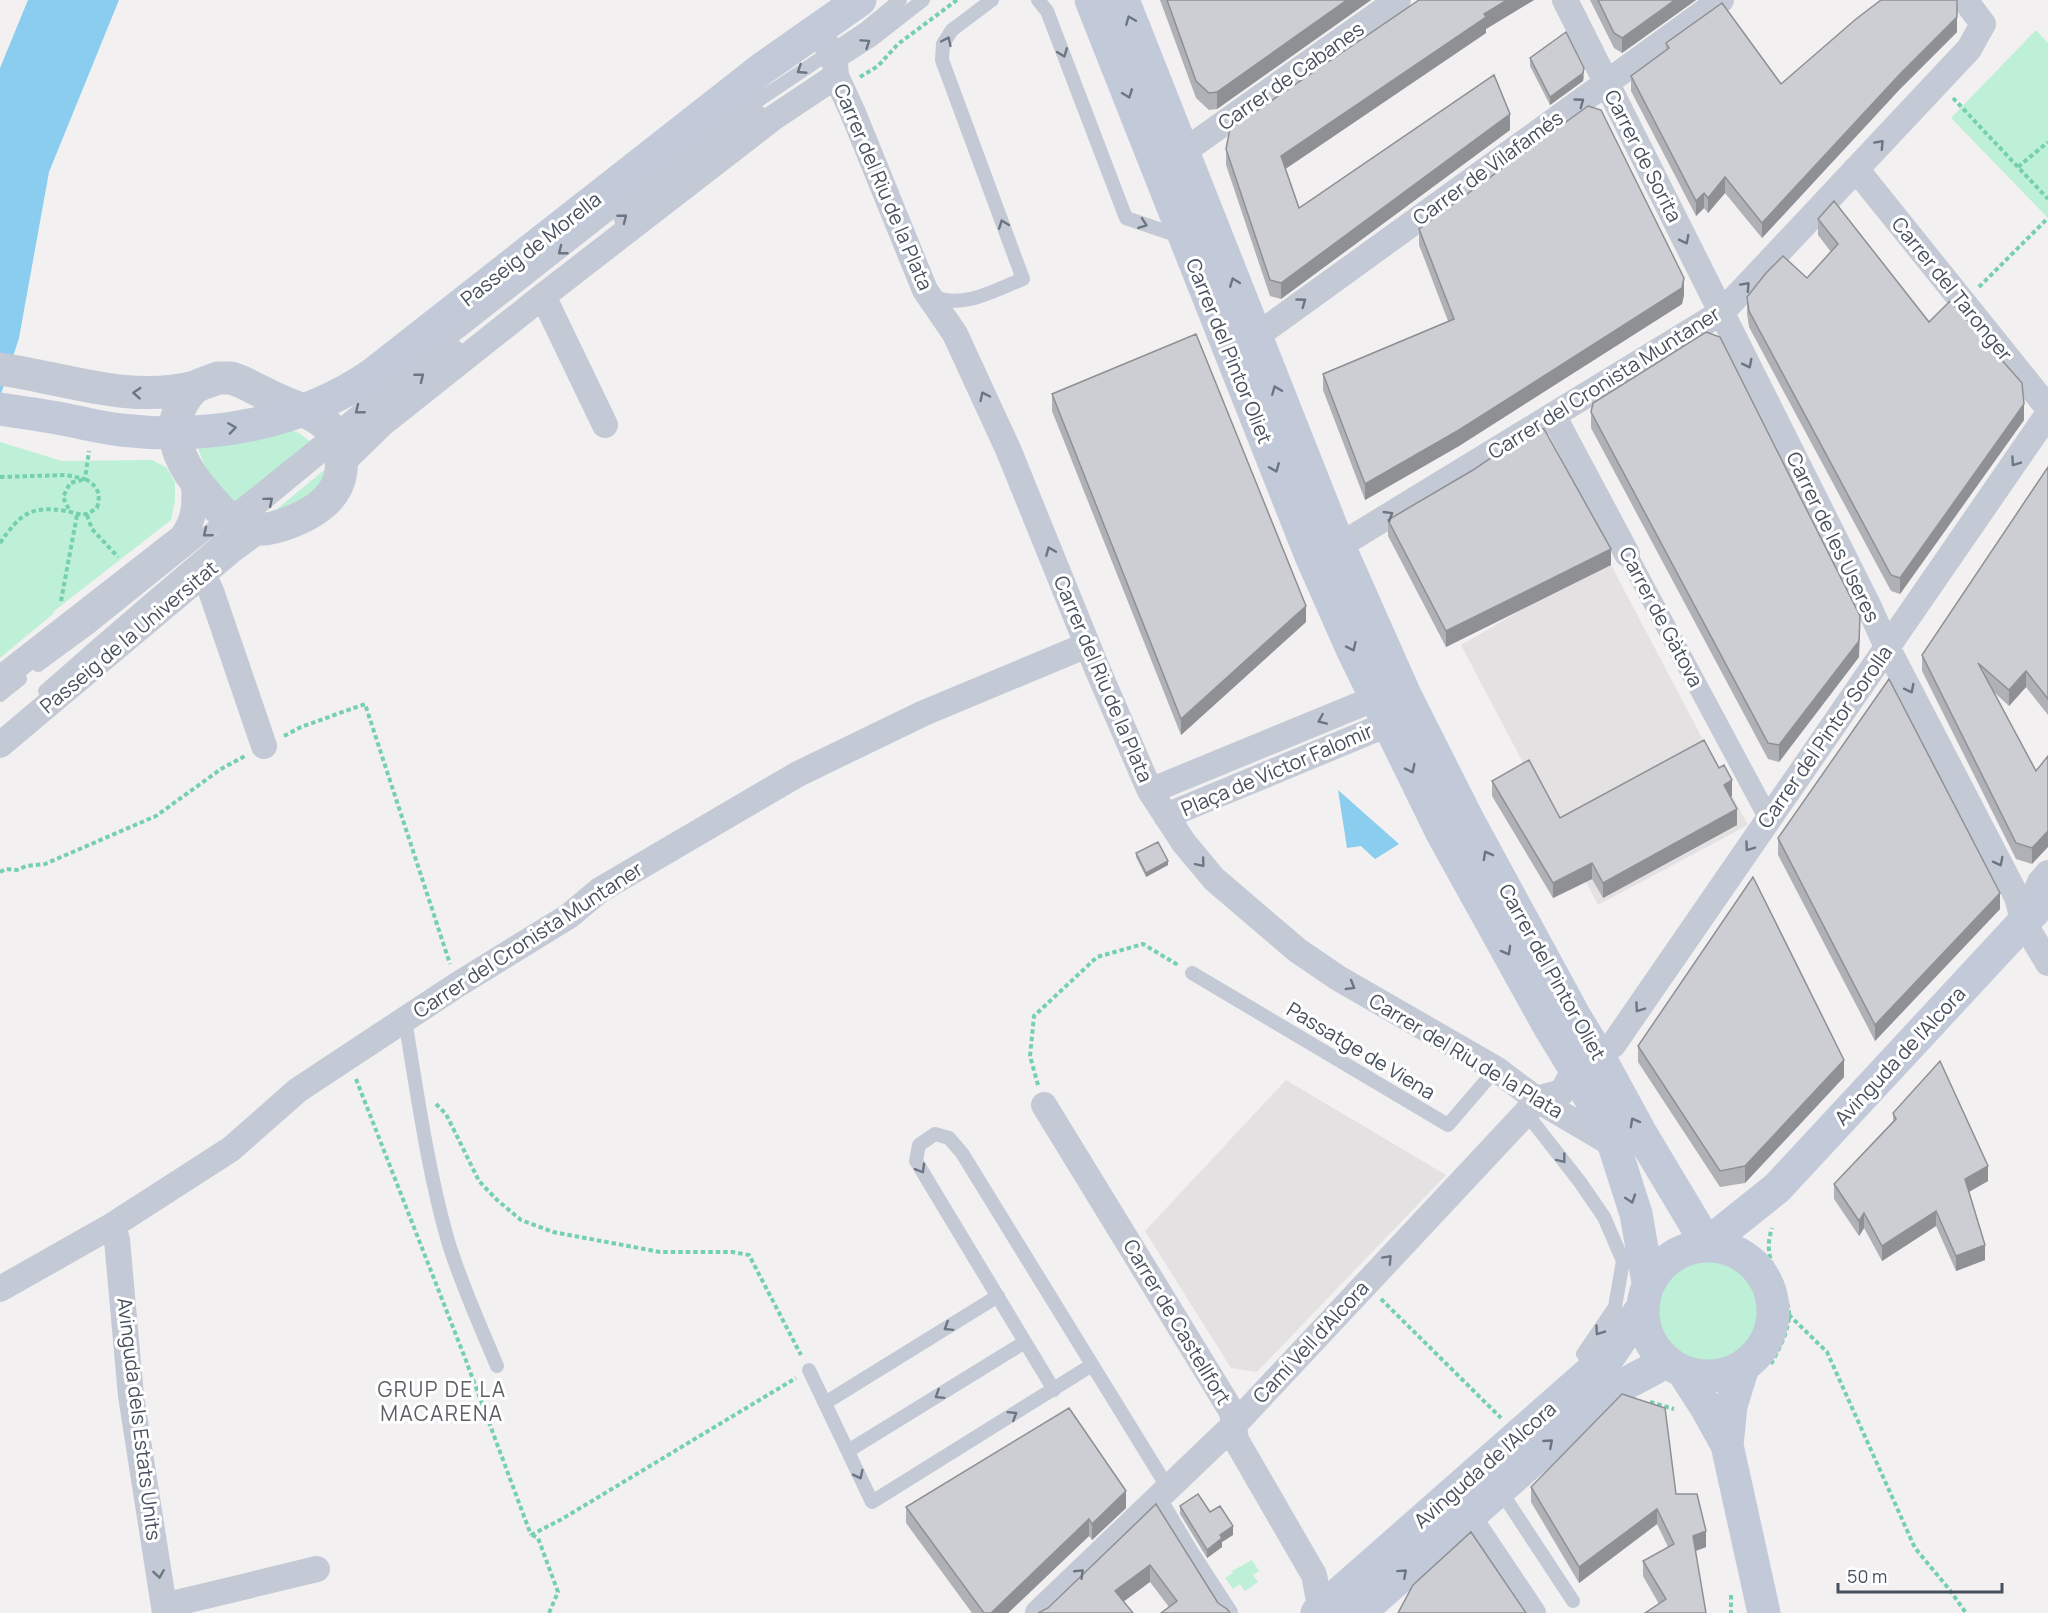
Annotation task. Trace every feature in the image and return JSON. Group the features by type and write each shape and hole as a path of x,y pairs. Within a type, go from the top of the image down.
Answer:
{"main road":[{"name":"Carrer del Pintor Oliet","path":"1091,0 1311,556 1390,706 1468,820 1574,1016 1635,1214 1645,1295"},
{"name":"Carrer del Pintor Oliet","path":"1123,0 1339,546 1390,706"},
{"name":"Passeig de Morella","path":"0,409 119,430 174,433 252,425 306,410 332,399 373,374 714,105 835,33"},
{"name":"Avinguda de l'Alcora","path":"1756,1264 1758,1228 1776,1204 2036,918 2048,896"},
{"name":"Carrer del Pintor Oliet","path":"1586,1061 1640,1132 1707,1244"},
{"name":"Avinguda de l'Alcora","path":"1707,1244 1776,1204"},
{"path":"1727,1445 1731,1406 1756,1368 1759,1353 1782,1313 1770,1286 1756,1264 1734,1249 1707,1244 1672,1255 1645,1295 1648,1338 1675,1367 1706,1407 1727,1445 1764,1613"},
{"name":"Avinguda de l'Alcora","path":"1356,1607 1523,1432 1610,1355 1645,1295"},
{"name":"Avinguda de l'Alcora","path":"1319,1612 1356,1607 1468,1516 1610,1392 1675,1367"},
{"path":"1675,1367 1714,1377 1756,1368"}],"street":[{"name":"Carrer de Cabanes","path":"1183,153 1398,0"},
{"name":"Carrer de Sorita","path":"1565,0 1722,312"},
{"name":"Carrer de Vilafamés","path":"1255,337 1721,0"},
{"name":"Carrer del Cronista Muntaner","path":"1339,546 1722,312 1970,49 1983,24 1965,0"},
{"name":"Carrer del Riu de la Plata","path":"835,33 853,113 925,290 956,333 1008,449 1087,645 1150,791 1184,843 1214,879 1297,950 1338,978 1496,1069 1531,1106 1614,1145"},
{"path":"338,445 382,423 773,118 835,33"},
{"name":"Carrer del Taronger","path":"1856,169 2048,408"},
{"path":"543,296 605,425"},
{"name":"Carrer de les Useres","path":"1722,312 1887,647 2017,897 2036,918 2048,963"},
{"path":"5,370 132,393 174,393 218,378 231,378 306,410 317,417 338,445 340,477 335,489 320,507 283,525 242,524 194,480 178,451 174,433 176,418 181,406 195,387"},
{"name":"Carrer del Pintor Sorolla","path":"1586,1061 1613,1045 2048,414"},
{"name":"Carrer de Gàtova","path":"1553,415 1769,819"},
{"path":"0,679 182,537 194,516 194,480"},
{"name":"Passeig de la Universitat","path":"0,745 232,550 242,524"},
{"path":"203,574 211,591 264,746"},
{"name":"Carrer del Cronista Muntaner","path":"0,1289 113,1225 231,1149 298,1090 457,985 569,916 600,891 798,774 924,713 1087,645"},
{"name":"Plaça de Víctor Falomir","path":"1150,791 1390,706"},
{"name":"Plaça de Víctor Falomir","path":"1166,816 1390,706"},
{"name":"Avinguda de l'Alcora","path":"2036,918 2040,882 2048,873"},
{"name":"Camí Vell d'Alcora","path":"1038,1613 1234,1425 1531,1106 1562,1092 1586,1061"},
{"name":"Carrer de Castellfort","path":"1044,1106 1232,1412 1236,1440 1314,1575 1319,1612"},
{"name":"Avinguda dels Estats Units","path":"113,1225 117,1240 131,1396 164,1610"},
{"path":"1163,1493 1189,1553 1228,1613"},
{"path":"1468,1516 1533,1613"},
{"path":"164,1610 317,1569"},
{"path":"1314,1575 1356,1607"}],"lane":[{"path":"0,729 338,445 734,131 835,33 866,28 900,0"},
{"path":"835,33 873,39 923,0"},
{"path":"925,290 939,299 964,302 1023,279 942,60 943,44 952,30 992,0"},
{"path":"1038,0 1047,11 1126,218 1185,237"},
{"path":"956,333 960,310 964,302"},
{"path":"0,695 242,524"},
{"name":"Passatge de Viena","path":"1192,973 1448,1125 1496,1069"},
{"path":"405,1020 448,1241 465,1289 497,1365"},
{"path":"1531,1106 1604,1217 1623,1260 1615,1307 1582,1354 1595,1369"},
{"path":"1054,1389 916,1161 919,1145 934,1134 949,1138 962,1153 1092,1365 1163,1493"},
{"path":"825,1403 998,1296"},
{"path":"848,1451 1025,1342"},
{"path":"809,1370 872,1502 1092,1365"},
{"path":"1500,1488 1573,1601"}],"path":[{"path":"1938,82 2048,199"},
{"path":"2018,167 2048,142"},
{"path":"1963,302 2048,218"},
{"path":"85,479 89,446"},
{"path":"0,477 66,475 85,479 95,485 100,496 97,508 87,515 40,508 15,521 0,543"},
{"path":"70,512 63,497 70,483 85,479"},
{"path":"72,603 60,602 77,515"},
{"path":"87,515 92,529 124,563"},
{"path":"0,872 6,869 17,870 26,866 45,864 156,816 221,769 301,727 365,704 457,985"},
{"path":"1044,1106 1030,1056 1034,1016 1097,957 1143,944 1192,973"},
{"path":"348,1058 531,1535 538,1538 558,1592 549,1613"},
{"path":"416,1084 446,1114 479,1181 521,1220 553,1232 660,1252 732,1252 749,1255 809,1370 562,1520 531,1535"},
{"path":"1756,1368 1784,1340 1781,1287 1771,1262 1767,1243 1776,1204"},
{"path":"1365,1284 1503,1420 1508,1415 1523,1432"},
{"path":"1782,1313 1827,1352 1915,1548 1966,1613"},
{"path":"1644,1401 1677,1410"},
{"path":"1731,1613 1733,1584"}],"shaded area":[{"path":"1611,565 1748,825 1598,905 1461,645 1537,601"},
{"path":"1286,1080 1446,1175 1257,1372 1231,1368 1145,1231"}],"green space":[{"path":"2036,30 2048,43 2048,218 1951,118"},
{"path":"288,429 299,433 311,442 233,503 206,469 196,443"},
{"path":"0,442 62,461 152,460 166,467 175,482 175,501 171,520 54,611 0,658"},
{"path":"324,470 324,481 316,493 271,514"},
{"path":"1708,1262 1727,1266 1743,1277 1754,1293 1758,1312 1754,1331 1743,1347 1727,1358 1708,1362 1689,1358 1673,1347 1662,1331 1658,1312 1662,1293 1673,1277 1689,1266"},
{"path":"1252,1560 1259,1571 1253,1575 1258,1582 1245,1591 1240,1584 1233,1589 1225,1578 1233,1573 1232,1571"}],"water":[{"path":"28,0 119,0 49,172 19,338 0,397 0,68"},
{"path":"1338,790 1399,844 1375,859 1361,846 1347,848"}],"building":[{"path":"1167,0 1347,0 1217,92 1209,93 1196,81"},
{"path":"1419,0 1507,0 1484,14 1486,17 1281,156 1299,208 1494,75 1510,114 1281,283 1270,280 1226,149 1230,129"},
{"path":"1598,0 1675,0 1622,38 1614,33"},
{"path":"1881,0 1957,0 1957,17 1900,74 1762,223 1725,177 1708,198 1704,193 1696,201 1631,76 1669,48 1666,43 1722,3 1781,84"},
{"path":"1566,32 1584,68 1583,73 1550,97 1530,58"},
{"path":"1588,106 1601,110 1684,278 1682,288 1459,430 1365,484 1323,374 1454,319 1419,229"},
{"path":"1834,201 1929,322 1950,301 2022,383 2024,404 1900,578 1891,575 1749,311 1747,297 1783,256 1807,278 1838,244 1818,219"},
{"path":"1706,332 1720,337 1860,616 1859,641 1779,745 1768,743 1591,412 1593,403"},
{"path":"1196,334 1306,606 1181,719 1052,394"},
{"path":"1535,428 1544,429 1611,549 1446,631 1388,520 1473,470"},
{"path":"2048,467 2048,699 2026,671 2009,690 1978,663 2036,771 2048,756 2048,831 2032,848 2016,843 1922,655"},
{"path":"1889,679 2000,893 1875,1025 1778,838"},
{"path":"1704,740 1719,768 1724,765 1732,780 1724,785 1737,809 1603,883 1592,863 1553,883 1492,781 1529,760 1560,818"},
{"path":"1158,842 1168,861 1146,873 1136,853"},
{"path":"1753,877 1844,1060 1745,1166 1720,1171 1638,1046"},
{"path":"1940,1061 1988,1166 1965,1179 1985,1245 1956,1256 1936,1211 1882,1246 1864,1213 1859,1221 1834,1184 1896,1119 1893,1113"},
{"path":"1622,1394 1665,1408 1676,1494 1697,1494 1706,1531 1693,1536 1706,1613 1645,1613 1666,1599 1643,1561 1674,1544 1657,1509 1579,1567 1531,1487"},
{"path":"1069,1408 1126,1491 1092,1524 1089,1519 991,1613 984,1613 906,1507"},
{"path":"1198,1494 1210,1512 1220,1506 1233,1526 1220,1535 1222,1538 1207,1550 1180,1506"},
{"path":"1156,1504 1218,1603 1230,1613 1161,1613 1177,1601 1150,1565 1115,1591 1133,1613 1038,1613 1048,1608"},
{"path":"1471,1532 1526,1613 1398,1613 1413,1585"}],"district":[{"name":"GRUP DE LA MACARENA","path":"442,1402"}]}
